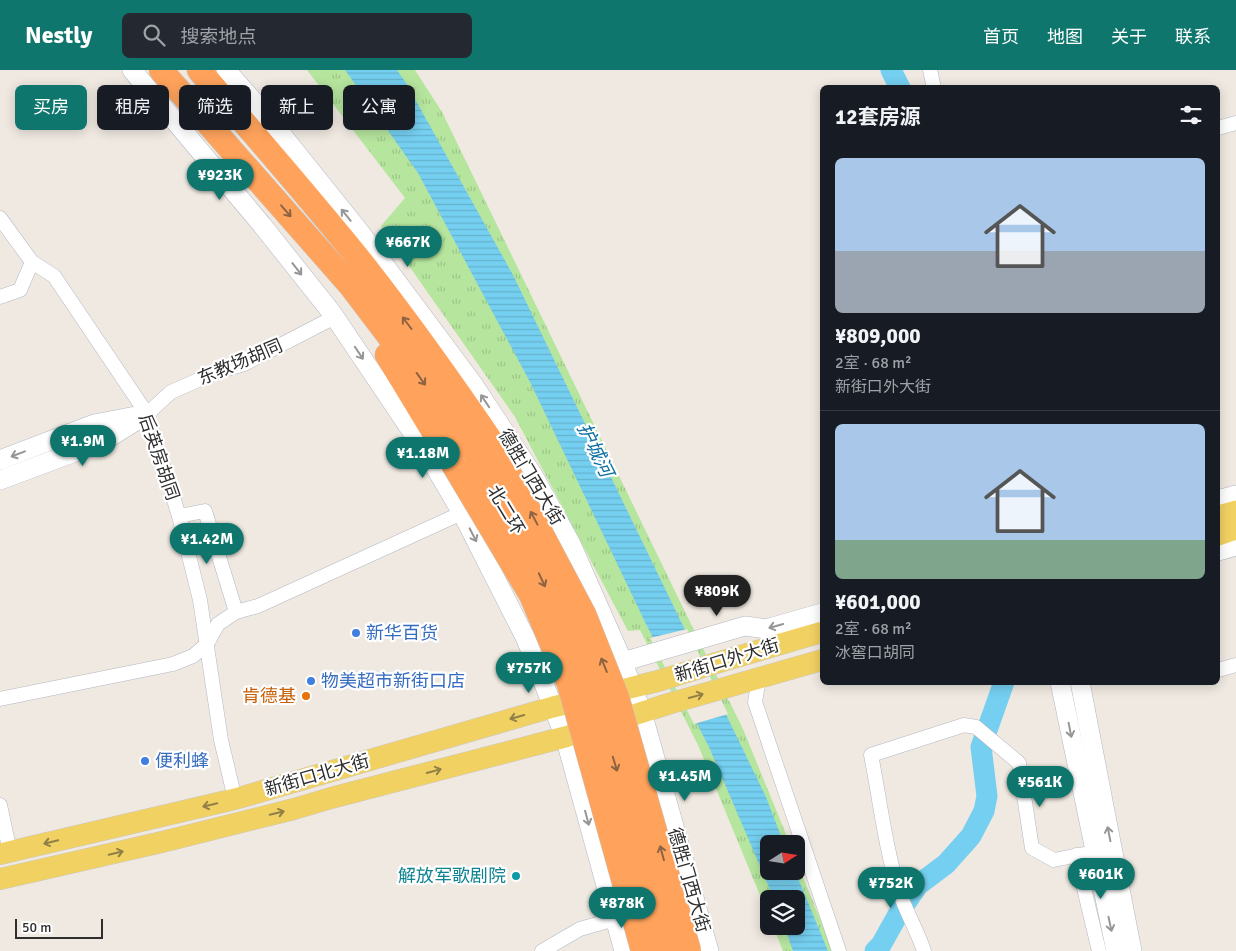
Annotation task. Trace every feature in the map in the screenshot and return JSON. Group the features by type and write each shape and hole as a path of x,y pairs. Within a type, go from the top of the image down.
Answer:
{"highway":[{"name":"北二环","path":"161,70 350,285 423,381 477,461 521,534 568,634 599,715 629,811 666,951"},
{"name":"北二环","path":"199,70 363,264 444,371 496,448 584,614 618,697 689,951"},
{"path":"350,285 387,356 531,596 568,684 643,951"}],"main road":[{"path":"1220,534 1236,529"},
{"name":"新街口外大街","path":"632,688 820,633"},
{"name":"新街口外大街","path":"565,737 668,704 820,661"},
{"name":"新街口北大街","path":"5,853 235,798 553,707 632,688"},
{"name":"新街口北大街","path":"0,879 294,810 331,798 565,737"}],"street":[{"path":"132,70 262,225 332,313 429,457 462,513 526,639 565,737 615,919 626,951"},
{"name":"德胜门西大街","path":"226,70 270,120 359,230 473,384 533,475 571,544 642,712 709,951"},
{"path":"930,70 933,85"},
{"path":"1220,127 1236,123"},
{"name":"后英房胡同","path":"0,218 32,262 54,276 147,414 179,516 200,600 221,740 235,798"},
{"path":"0,297 20,290 32,262"},
{"name":"东教场胡同","path":"147,414 171,392 214,373 244,364 327,321 332,313"},
{"path":"0,460 94,424 147,414"},
{"path":"0,480 102,442 147,414"},
{"path":"0,699 173,664 194,656 207,644 218,624 236,612 258,606 462,513 533,475"},
{"path":"179,516 205,511 236,612"},
{"path":"1220,550 1236,546"},
{"name":"新街口外大街","path":"622,662 744,626 766,629 820,614"},
{"path":"1220,669 1236,665"},
{"path":"759,679 755,702 837,948"},
{"path":"1060,685 1099,951"},
{"path":"1081,685 1132,951"},
{"path":"924,951 918,932 909,917 891,862 871,755 964,725 976,727 1018,763 1032,848 1054,860 1085,853"},
{"path":"565,737 608,798 652,951"},
{"path":"0,805 5,853"},
{"path":"1085,853 1116,951"},
{"path":"626,951 644,926 698,911"},
{"path":"542,951 580,929 615,919"}],"green space":[{"path":"307,70 415,70 442,112 743,729 786,835 760,835 760,880 804,880 832,951 783,951 777,935 805,935 805,890 760,890 760,895 698,745 640,630 628,631 515,417 381,226 405,198 353,130 415,130 415,85 343,85 343,117 333,104 333,85 318,85"}],"water":[{"path":"345,70 397,70 407,85 356,85"},
{"name":"护城河","path":"415,99 513,275 766,797 781,835 760,835 760,866 709,747 646,624 530,382 418,173 388,130 415,130"},
{"path":"766,880 799,880 803,890 770,890"},
{"path":"805,895 828,951 793,951 787,935 805,935"}],"pier":[{"path":"687,629 728,714 694,724 650,638"}],"waterway":[{"path":"891,70 898,85"},
{"path":"875,951 881,945 900,911 918,885 946,864 971,836 984,811 987,796 981,747 1003,685"}],"place":[{"name":"新华百货","path":"356,633"},
{"name":"物美超市新街口店","path":"311,681"},
{"name":"肯德基","path":"306,696"},
{"name":"便利蜂","path":"145,761"},
{"name":"解放军歌剧院","path":"516,876"}]}
